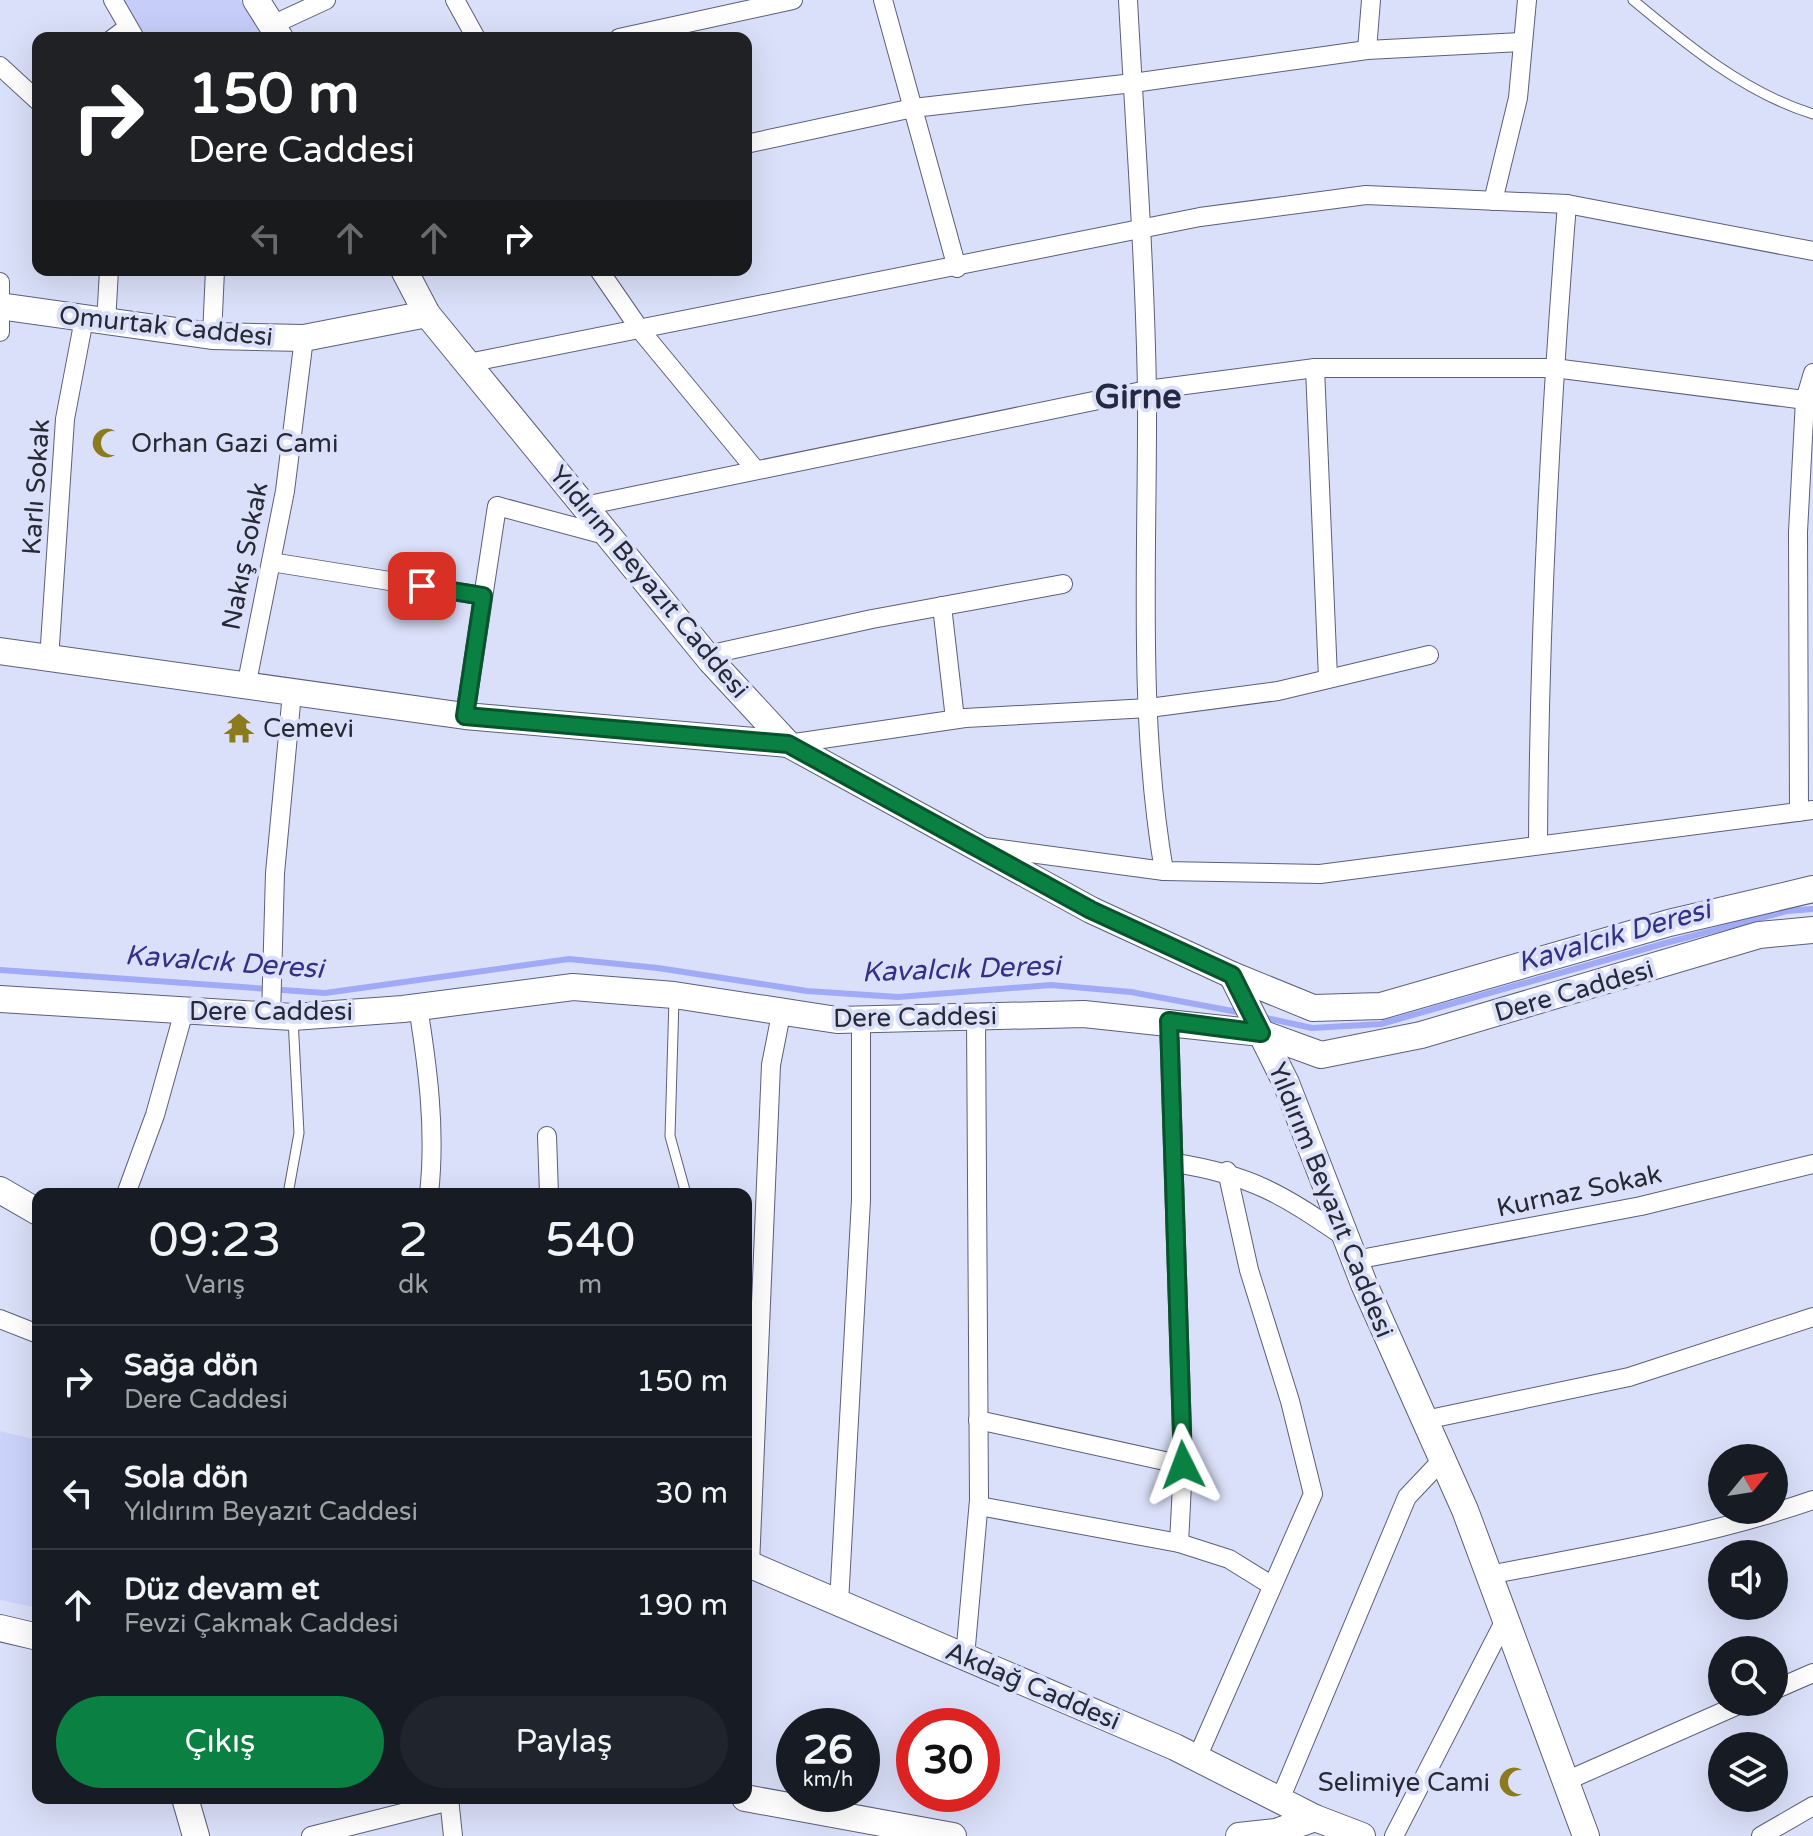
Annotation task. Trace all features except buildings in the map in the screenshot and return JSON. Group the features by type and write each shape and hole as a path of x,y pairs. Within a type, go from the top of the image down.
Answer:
{"street":[{"path":"113,0 130,30"},
{"path":"256,0 276,31 326,0"},
{"path":"455,0 473,32"},
{"path":"646,32 793,0"},
{"path":"883,0 957,268"},
{"path":"1128,0 1147,390 1152,799 1164,871"},
{"path":"1367,50 1371,0"},
{"path":"1493,201 1518,98 1527,0"},
{"path":"752,143 913,108 1133,83 1367,50 1521,42"},
{"path":"0,66 32,93"},
{"path":"468,363 957,268 1200,217 1366,195 1567,204 1813,251"},
{"path":"1538,845 1539,669 1554,368 1567,204"},
{"name":"Karlı Sokak","path":"49,660 65,419 107,276"},
{"path":"212,336 215,276"},
{"name":"Yıldırım Beyazıt Caddesi","path":"407,276 427,314 707,655 788,744 1131,930 1232,975 1286,1083 1350,1249 1443,1459 1586,1836"},
{"path":"603,276 641,331 755,469"},
{"name":"Omurtak Caddesi","path":"1,306 212,336 304,338 427,314"},
{"name":"Nakış Sokak","path":"246,687 285,491 304,338"},
{"path":"1315,368 1328,678"},
{"path":"584,506 1147,390 1315,368 1554,368 1809,400"},
{"path":"974,846 1164,871 1320,874 1806,811 1798,532 1813,373"},
{"path":"465,716 497,506 609,536"},
{"path":"271,562 483,596"},
{"path":"707,655 1063,584"},
{"path":"942,606 955,719"},
{"path":"0,651 465,716 788,744 955,719 1149,708 1278,691 1429,655"},
{"path":"279,1010 271,951 292,693"},
{"name":"Dere Caddesi","path":"1232,975 1313,1008 1381,1006 1669,923 1813,889"},
{"path":"1749,904 1754,936"},
{"name":"Dere Caddesi","path":"0,999 184,1011 279,1010 418,1007 573,987 674,995 781,1014 861,1020 1084,1014 1169,1021 1261,1033 1321,1055 1421,1035 1754,936 1813,930"},
{"path":"418,1007 427,1065 433,1157 430,1188"},
{"path":"128,1188 155,1115 184,1011"},
{"path":"752,1383 756,1202 771,1065 781,1014"},
{"path":"965,1657 979,1506 976,1017"},
{"path":"839,1603 861,1200 861,1020"},
{"path":"1169,1021 1183,1465 1179,1543"},
{"path":"547,1136 549,1188"},
{"path":"1175,1163 1227,1171 1286,1196 1350,1249"},
{"name":"Kurnaz Sokak","path":"1350,1249 1641,1206 1813,1164"},
{"path":"1197,1758 1313,1494 1290,1401 1249,1270 1227,1171"},
{"path":"0,1190 32,1209"},
{"path":"1425,1420 1629,1377 1813,1317"},
{"path":"0,1319 32,1332"},
{"path":"978,1420 1183,1465"},
{"path":"1279,1802 1407,1497 1443,1459"},
{"path":"1489,1575 1629,1548 1775,1513 1813,1500"},
{"path":"979,1506 1179,1543 1229,1559 1271,1585"},
{"name":"Akdağ Caddesi","path":"752,1566 1197,1758 1279,1802 1362,1836"},
{"path":"1394,1836 1505,1620"},
{"path":"0,1628 32,1636"},
{"path":"1788,1684 1813,1673"},
{"path":"1566,1781 1713,1716"},
{"path":"752,1799 953,1836"},
{"path":"187,1804 196,1836"},
{"path":"311,1836 434,1804"},
{"path":"449,1804 453,1836"},
{"path":"1761,1836 1813,1806"},
{"path":"1239,1836 1276,1832 1315,1818"}],"lane":[{"path":"1633,0 1681,40 1745,83 1813,114"},
{"path":"674,995 670,1136 684,1188"},
{"path":"279,1010 299,1133 289,1188"}],"shaded area":[{"path":"120,0 240,0 261,32 141,32"},
{"path":"0,1431 32,1439 32,1607 0,1600"}],"waterway":[{"name":"Kavalcık Deresi","path":"1262,1017 1312,1028 1381,1024 1662,944 1787,911 1813,909"},
{"name":"Kavalcık Deresi","path":"0,970 325,993 569,959 658,968 807,991 898,997 1051,985 1131,992 1243,1013"}],"place":[{"name":"Orhan Gazi Cami","path":"107,443"},
{"name":"Cemevi","path":"239,728"},
{"name":"Selimiye Cami","path":"1514,1782"}],"district":[{"name":"Girne","path":"1138,397"}],"route":[{"path":"422,586 483,596 465,716 788,744 1091,910 1232,975 1261,1033 1169,1021 1183,1465"}]}
